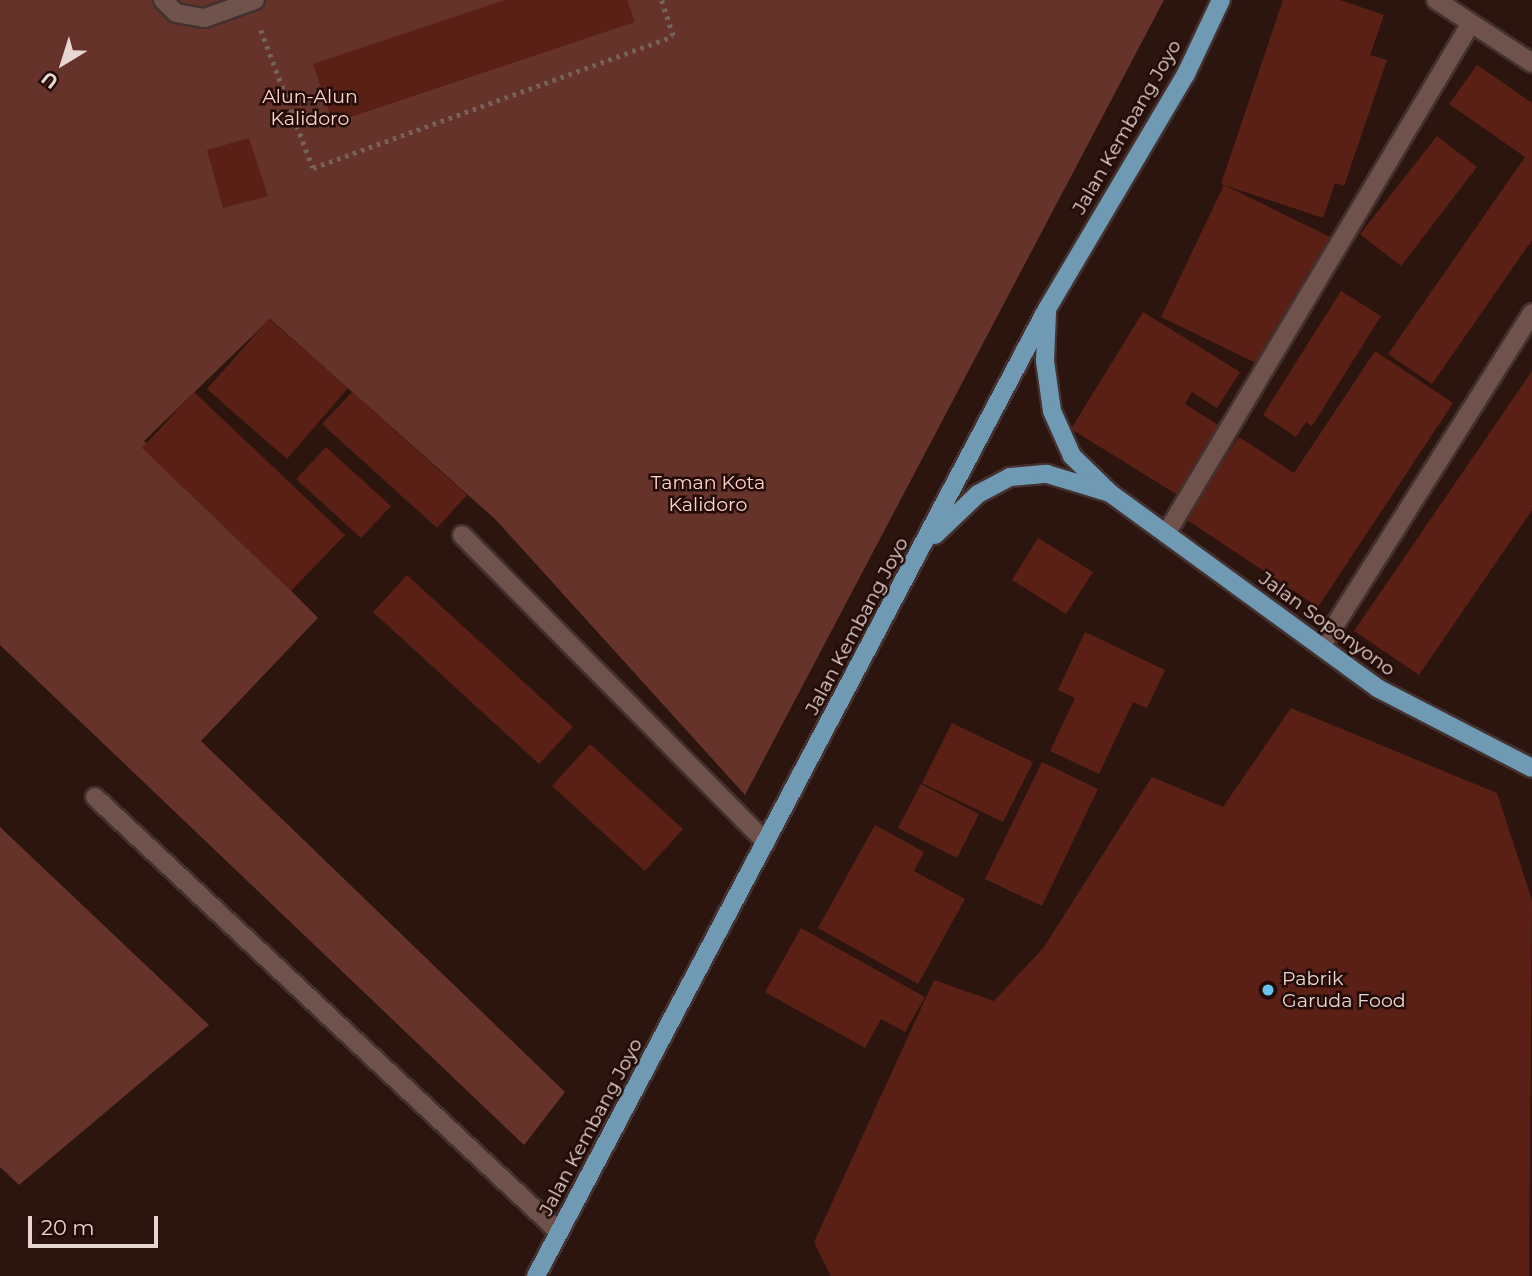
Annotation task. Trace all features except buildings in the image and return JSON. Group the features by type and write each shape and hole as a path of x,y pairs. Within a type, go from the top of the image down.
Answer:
{"main road":[{"name":"Jalan Kembang Joyo","path":"536,1276 1047,309 1186,74 1221,0"},
{"path":"1047,309 1045,360 1052,411 1072,456 1110,494"},
{"path":"923,546 978,494 1010,477 1047,474 1110,494"},
{"name":"Jalan Soponyono","path":"1110,494 1377,688 1491,751 1532,768"}],"lane":[{"path":"163,0 176,13 205,18 253,1"},
{"path":"1436,0 1532,63"},
{"path":"1166,534 1471,23"},
{"path":"1321,648 1532,313"},
{"path":"463,535 766,842"},
{"path":"95,797 559,1232"}],"path":[{"path":"253,1 313,168 673,36 661,0"}],"green space":[{"path":"0,0 1164,0 745,795 495,519 270,319 144,441 318,618 201,741 565,1092 524,1145 0,645"},
{"path":"0,827 209,1025 19,1185 0,1167"}],"place":[{"name":"Pabrik Garuda Food","path":"1268,990"}],"park label":[{"name":"Alun-Alun Kalidoro","path":"310,108"},
{"name":"Taman Kota Kalidoro","path":"708,494"}]}
